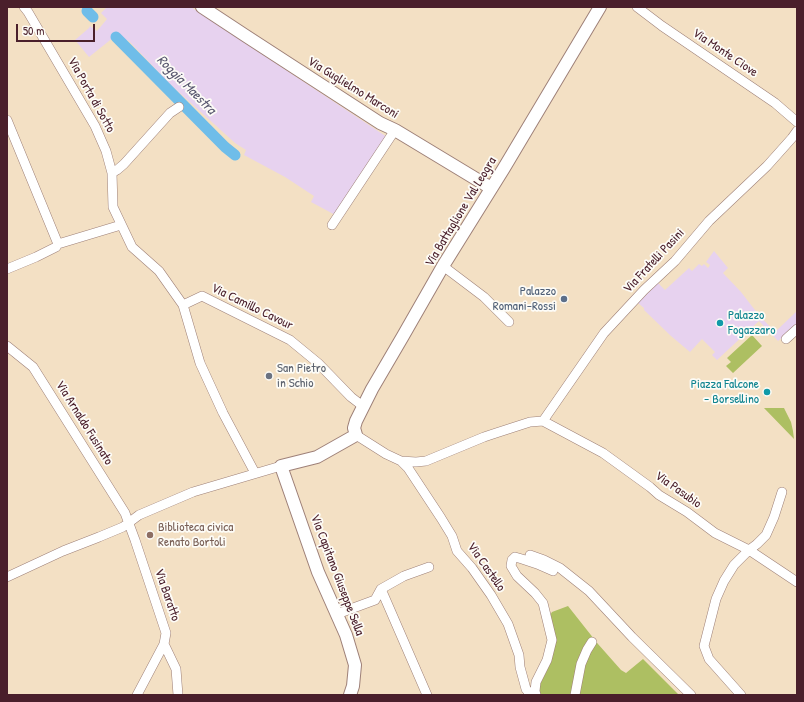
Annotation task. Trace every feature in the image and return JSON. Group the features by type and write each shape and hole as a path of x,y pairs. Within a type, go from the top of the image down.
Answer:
{"street":[{"name":"Via Porta di Sotto","path":"24,7 95,126 106,151 112,173 113,207 121,225"},
{"name":"Via Guglielmo Marconi","path":"202,7 380,123 395,130 491,188"},
{"name":"Via Battaglione Val Leogra","path":"356,434 354,428 356,421 372,389 443,266 600,7"},
{"name":"Via Monte Ciove","path":"637,7 662,26 775,103 797,122"},
{"path":"112,173 124,164 170,113 179,107"},
{"path":"7,120 58,244"},
{"path":"332,225 395,130"},
{"name":"Via Fratelli Pasini","path":"543,421 604,333 649,285 675,260 708,221 767,166 797,131"},
{"path":"7,269 36,257 56,247 58,244 121,225 132,247 159,271 183,305 200,363 223,413 255,473"},
{"path":"443,266 484,297 509,322"},
{"name":"Via Camillo Cavour","path":"183,305 202,296 290,340 318,363 364,407"},
{"path":"786,339 797,329"},
{"name":"Via Arnaldo Fusinato","path":"7,346 33,367 125,513 129,523"},
{"path":"7,577 123,527 139,514 193,492 255,473 317,457 356,434 386,454 402,461 416,462 426,461 484,437 530,422 543,421"},
{"name":"Via Pasubio","path":"543,421 603,453 659,495 687,512 716,533 749,550 797,582"},
{"name":"Via Castello","path":"402,461 452,536 457,551 480,579 508,624 519,656 520,667 526,688 531,695"},
{"name":"Via Capitano Giuseppe Sella","path":"281,466 318,572 346,635 355,665 353,686 350,695"},
{"path":"741,695 709,659 704,646 716,599 724,581 734,565 766,535 774,517 782,492"},
{"name":"Via Baratto","path":"129,523 166,633 164,644"},
{"path":"530,555 560,568 589,591 632,637 691,695"},
{"path":"536,695 536,682 547,660 552,640 544,604 517,576 511,566 512,560 515,557 558,573 569,575"},
{"path":"337,614 375,600 381,589 404,576 429,567"},
{"path":"381,589 427,695"},
{"path":"575,695 582,664 587,650 592,642"},
{"path":"137,695 164,644"},
{"path":"164,644 176,669 178,695"}],"shaded area":[{"path":"107,7 191,7 390,139 339,217 311,202 314,196 285,177 244,155 246,150 235,143 171,85 128,40 126,42 119,33 89,57 75,40 90,26 97,31 107,19 101,13"},
{"path":"714,251 728,268 723,273 775,332 797,311 797,324 778,341 759,321 717,360 712,355 715,352 702,339 690,352 671,336 638,303 658,283 665,290 689,268 692,271 699,264 702,266 704,264 708,268 710,265 706,262"}],"green space":[{"path":"752,335 762,346 733,373 726,366 731,362 727,358"},
{"path":"764,408 784,408 791,422 794,439"},
{"path":"568,606 621,670 626,673 643,659 679,695 532,695 547,657 550,635 547,620 552,612"}],"waterway":[{"name":"Roggia Maestra","path":"87,11 93,17"},
{"name":"Roggia Maestra","path":"116,37 225,147 235,155"}],"place":[{"name":"Palazzo Romani-Rossi","path":"564,299"},
{"name":"Palazzo Fogazzaro","path":"720,323"},
{"name":"San Pietro in Schio","path":"269,376"},
{"name":"Piazza Falcone - Borsellino","path":"767,392"},
{"name":"Biblioteca civica Renato Bortoli","path":"150,535"}]}
